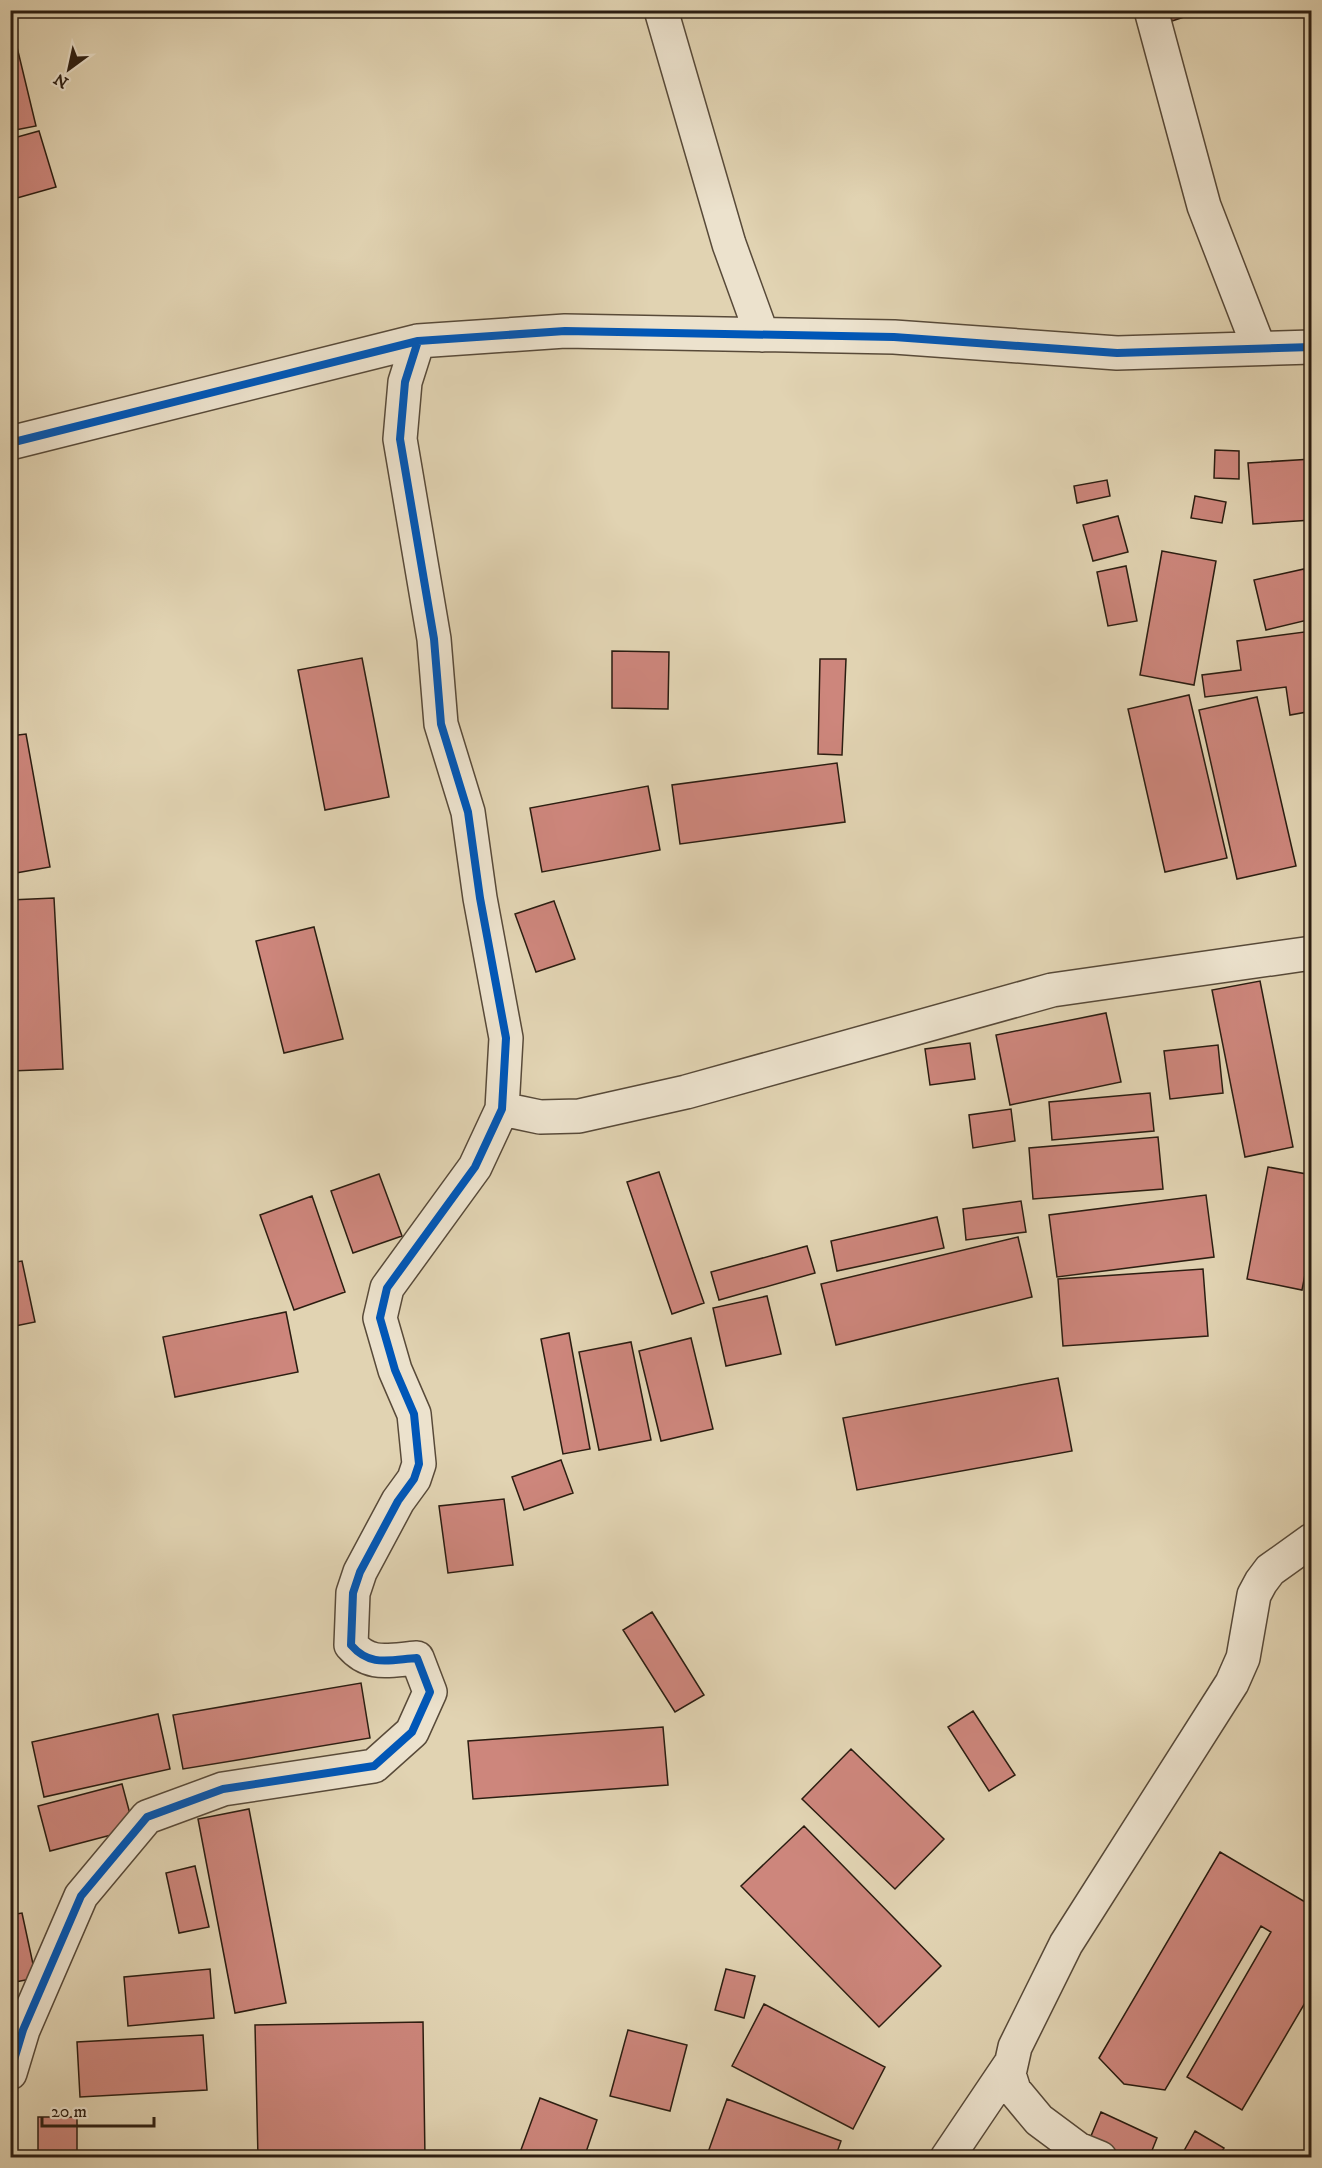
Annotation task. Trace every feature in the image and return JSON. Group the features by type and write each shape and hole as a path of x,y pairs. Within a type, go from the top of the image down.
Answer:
{"street":[{"path":"661,10 726,234 762,335"},
{"path":"1151,10 1204,206 1259,348"},
{"path":"10,443 418,341 565,331 894,337 1116,353 1311,347"},
{"path":"10,2073 23,2030 81,1896 147,1817 223,1789 374,1766 412,1732 430,1692 417,1658 377,1660 362,1658 351,1645 353,1593 360,1572 398,1501 414,1479 419,1464 414,1414 395,1370 380,1318 387,1288 475,1167 502,1108 507,1038 480,898 468,812 441,724 434,639 407,495 400,439 405,382 418,341"},
{"path":"502,1108 540,1117 579,1116 686,1092 1052,990 1311,953"},
{"path":"1100,2157 1078,2149 1039,2120 1014,2090 1008,2074 1016,2047 1066,1944 1232,1683 1244,1658 1254,1595 1260,1582 1270,1570 1311,1540"},
{"path":"946,2157 1011,2063"}],"building":[{"path":"1169,10 1205,10 1172,21"},
{"path":"10,18 36,126 10,131"},
{"path":"39,131 56,187 10,200 10,139"},
{"path":"1215,450 1239,451 1239,479 1214,478"},
{"path":"1312,459 1312,520 1253,524 1248,463"},
{"path":"1107,480 1110,496 1077,503 1074,486"},
{"path":"1195,496 1226,502 1222,523 1191,518"},
{"path":"1118,516 1128,552 1093,561 1083,525"},
{"path":"1162,551 1216,561 1194,685 1140,675"},
{"path":"1126,566 1137,621 1108,626 1097,572"},
{"path":"1304,569 1312,600 1312,619 1266,630 1254,580"},
{"path":"1312,631 1312,711 1290,715 1286,687 1205,697 1202,675 1241,670 1237,641"},
{"path":"612,651 669,652 668,709 612,708"},
{"path":"362,658 389,797 325,810 298,670"},
{"path":"820,659 846,659 842,755 818,754"},
{"path":"1189,695 1227,858 1165,872 1128,709"},
{"path":"1257,697 1296,866 1237,879 1199,710"},
{"path":"26,734 50,867 10,874 10,736"},
{"path":"837,763 845,822 680,844 672,785"},
{"path":"648,786 660,850 542,872 530,808"},
{"path":"54,898 63,1069 10,1071 10,900"},
{"path":"554,901 575,959 536,972 515,914"},
{"path":"314,927 343,1039 284,1053 256,941"},
{"path":"1260,981 1293,1147 1245,1157 1212,990"},
{"path":"1106,1013 1121,1082 1010,1105 996,1035"},
{"path":"970,1043 975,1079 930,1085 925,1049"},
{"path":"1218,1045 1223,1093 1170,1099 1164,1051"},
{"path":"1150,1093 1154,1131 1052,1140 1049,1102"},
{"path":"1011,1109 1015,1141 973,1148 969,1115"},
{"path":"1158,1137 1163,1189 1033,1199 1029,1148"},
{"path":"1268,1167 1312,1175 1312,1239 1302,1290 1247,1279"},
{"path":"659,1172 704,1303 672,1314 627,1182"},
{"path":"379,1174 402,1236 353,1253 331,1191"},
{"path":"1206,1195 1214,1257 1057,1277 1049,1215"},
{"path":"312,1196 345,1292 294,1310 260,1215"},
{"path":"1021,1201 1026,1232 966,1240 963,1209"},
{"path":"937,1217 944,1248 837,1271 831,1241"},
{"path":"1018,1237 1032,1297 836,1345 821,1284"},
{"path":"807,1246 815,1273 719,1300 711,1272"},
{"path":"22,1261 35,1322 10,1327 10,1263"},
{"path":"1203,1269 1208,1336 1063,1346 1058,1279"},
{"path":"767,1296 781,1354 726,1366 713,1308"},
{"path":"286,1312 298,1372 175,1397 163,1337"},
{"path":"569,1333 590,1449 563,1454 541,1339"},
{"path":"691,1338 713,1429 661,1441 639,1351"},
{"path":"631,1342 651,1440 599,1450 579,1352"},
{"path":"1058,1378 1072,1451 857,1490 843,1418"},
{"path":"561,1460 573,1493 524,1510 512,1477"},
{"path":"504,1499 513,1565 448,1573 439,1506"},
{"path":"652,1612 704,1695 675,1712 623,1630"},
{"path":"361,1683 370,1738 183,1769 173,1715"},
{"path":"973,1711 1015,1775 989,1791 948,1727"},
{"path":"158,1714 170,1769 44,1797 32,1742"},
{"path":"663,1727 668,1785 473,1799 468,1741"},
{"path":"851,1749 944,1839 895,1889 802,1799"},
{"path":"122,1784 134,1829 50,1851 38,1806"},
{"path":"249,1809 286,2003 235,2013 198,1819"},
{"path":"804,1826 941,1966 879,2027 741,1886"},
{"path":"1220,1852 1312,1906 1312,1991 1242,2110 1187,2077 1271,1932 1261,1926 1165,2090 1124,2084 1099,2058"},
{"path":"195,1866 209,1927 179,1933 166,1873"},
{"path":"22,1913 36,1978 10,1983 10,1915"},
{"path":"210,1969 214,2018 128,2026 124,1977"},
{"path":"726,1969 755,1976 744,2018 715,2010"},
{"path":"764,2004 885,2067 853,2129 732,2066"},
{"path":"423,2022 425,2158 258,2158 255,2025"},
{"path":"628,2030 687,2045 670,2111 610,2096"},
{"path":"203,2035 207,2090 80,2097 77,2042"},
{"path":"540,2098 597,2120 584,2158 518,2158"},
{"path":"727,2099 841,2141 835,2158 706,2158"},
{"path":"1101,2112 1157,2138 1149,2158 1107,2158 1086,2148"},
{"path":"38,2117 77,2117 77,2156 38,2156"},
{"path":"1195,2131 1224,2148 1218,2158 1180,2158"}],"cycle path":[{"path":"10,443 418,341 565,331 894,337 1117,353 1312,347"},
{"path":"10,2073 23,2030 81,1896 147,1817 223,1789 374,1766 412,1732 430,1692 417,1658 389,1661 373,1659 365,1657 351,1645 353,1593 360,1572 398,1501 414,1479 419,1464 414,1414 395,1370 380,1318 387,1288 475,1167 502,1109 506,1038 480,898 468,812 441,724 434,639 400,439 405,382 418,341"}]}
